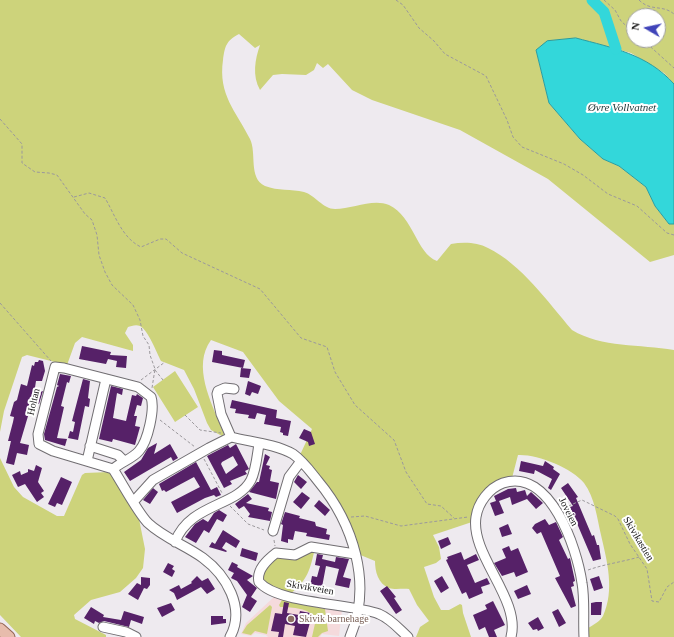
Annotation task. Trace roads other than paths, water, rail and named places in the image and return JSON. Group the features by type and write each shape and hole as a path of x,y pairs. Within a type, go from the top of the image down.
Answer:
{"main road":[{"path":"0,629 9,637"}],"street":[{"name":"Holtan","path":"106,379 57,367 53,371 37,439 41,446 53,451 113,469"},
{"path":"86,461 106,379 147,392 152,407 144,443 136,454 113,469 147,522 160,533 201,556 223,577 234,598 236,609 235,626 232,637"},
{"path":"231,436 221,414 217,394 218,391 225,388 234,389"},
{"path":"134,500 153,480 231,436 286,450 301,461 326,490 349,531 355,554 359,590 358,610 350,637"},
{"path":"175,542 191,518 244,489 250,481 259,444"},
{"path":"90,446 118,455 124,461"},
{"path":"273,531 288,477 301,461"},
{"name":"Joveien","path":"511,637 511,614 476,532 476,516 482,503 496,486 511,481 526,483 538,488 546,495 557,512 580,572 583,591 584,637"},
{"name":"Skivikveien","path":"355,554 311,547 295,555 276,553 268,559 259,574 259,582 263,587 286,596 345,606 358,610"},
{"path":"358,610 380,615 402,635"},
{"path":"103,627 126,632 136,637"}],"water":[{"name":"Øvre Vollvatnet","path":"576,38 616,49 641,59 664,74 674,84 674,224 669,224 655,206 646,187 619,166 603,159 580,139 549,103 536,50 547,41"}],"waterway":[{"path":"592,0 604,12 616,49"}],"place":[{"name":"Skivik barnehage","path":"291,619"}]}
